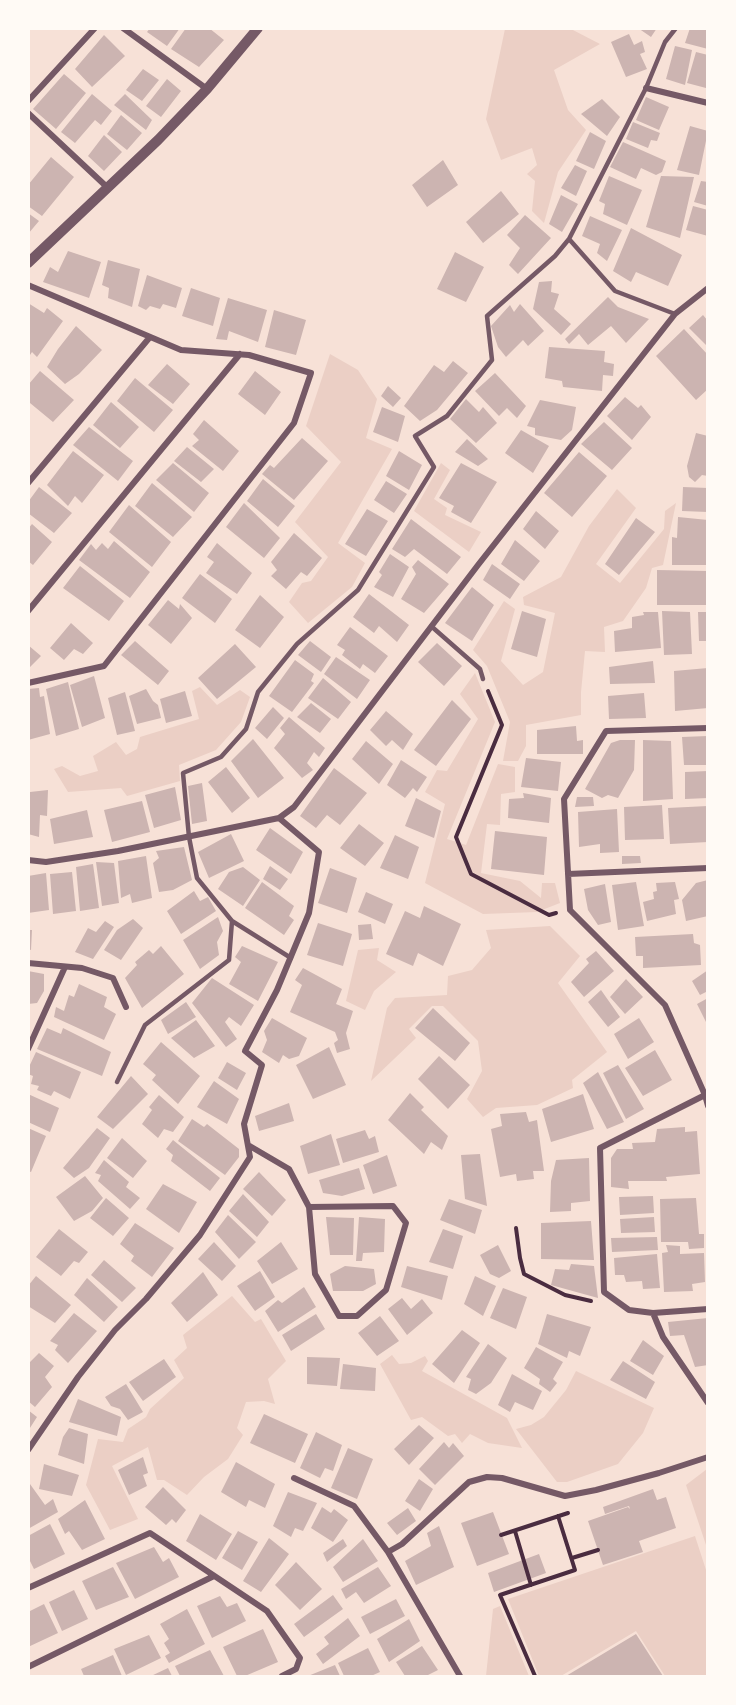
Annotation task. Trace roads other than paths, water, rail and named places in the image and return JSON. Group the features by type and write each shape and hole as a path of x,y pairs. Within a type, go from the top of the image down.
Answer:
{"street":[{"path":"28,101 95,28"},
{"path":"123,28 207,89"},
{"path":"28,263 109,188 207,89 258,28"},
{"path":"646,88 708,103"},
{"path":"28,113 109,188"},
{"path":"28,285 181,350 249,355 311,373 294,423 104,666 28,683"},
{"path":"28,860 46,862 108,853 189,837 279,818 294,807 431,626 675,314 708,288"},
{"path":"28,483 150,337"},
{"path":"28,611 240,354"},
{"path":"708,728 606,731 564,799 570,910 665,1005 706,1095 708,1106"},
{"path":"28,1450 78,1377 109,1338 146,1299 200,1235 250,1157 244,1124 262,1065 245,1051 291,958 309,913 319,852 279,818"},
{"path":"568,874 708,868"},
{"path":"28,963 82,968 113,978 126,1007"},
{"path":"28,1049 66,967"},
{"path":"706,1095 600,1148 604,1292 629,1310 653,1313 708,1309"},
{"path":"248,1145 289,1169 309,1207 315,1274 339,1316 357,1316 386,1290 406,1223 393,1206 309,1207"},
{"path":"653,1313 663,1337 708,1403"},
{"path":"388,1552 402,1544 468,1482 487,1476 565,1496 659,1473 708,1457"},
{"path":"294,1478 354,1506 388,1552 460,1677"},
{"path":"28,1588 150,1533 267,1611 300,1658 296,1670 282,1677"},
{"path":"28,1667 214,1576"}],"lane":[{"path":"291,958 232,921 197,878 189,837 183,773 221,757 246,729 258,692 297,644 358,590 434,467 415,436 447,416 492,360 487,316 555,256 569,239 646,88 665,42 676,28"},
{"path":"569,239 615,291 675,314"},
{"path":"431,626 480,669 483,679"},
{"path":"117,1082 145,1025 229,960 232,921"}]}
